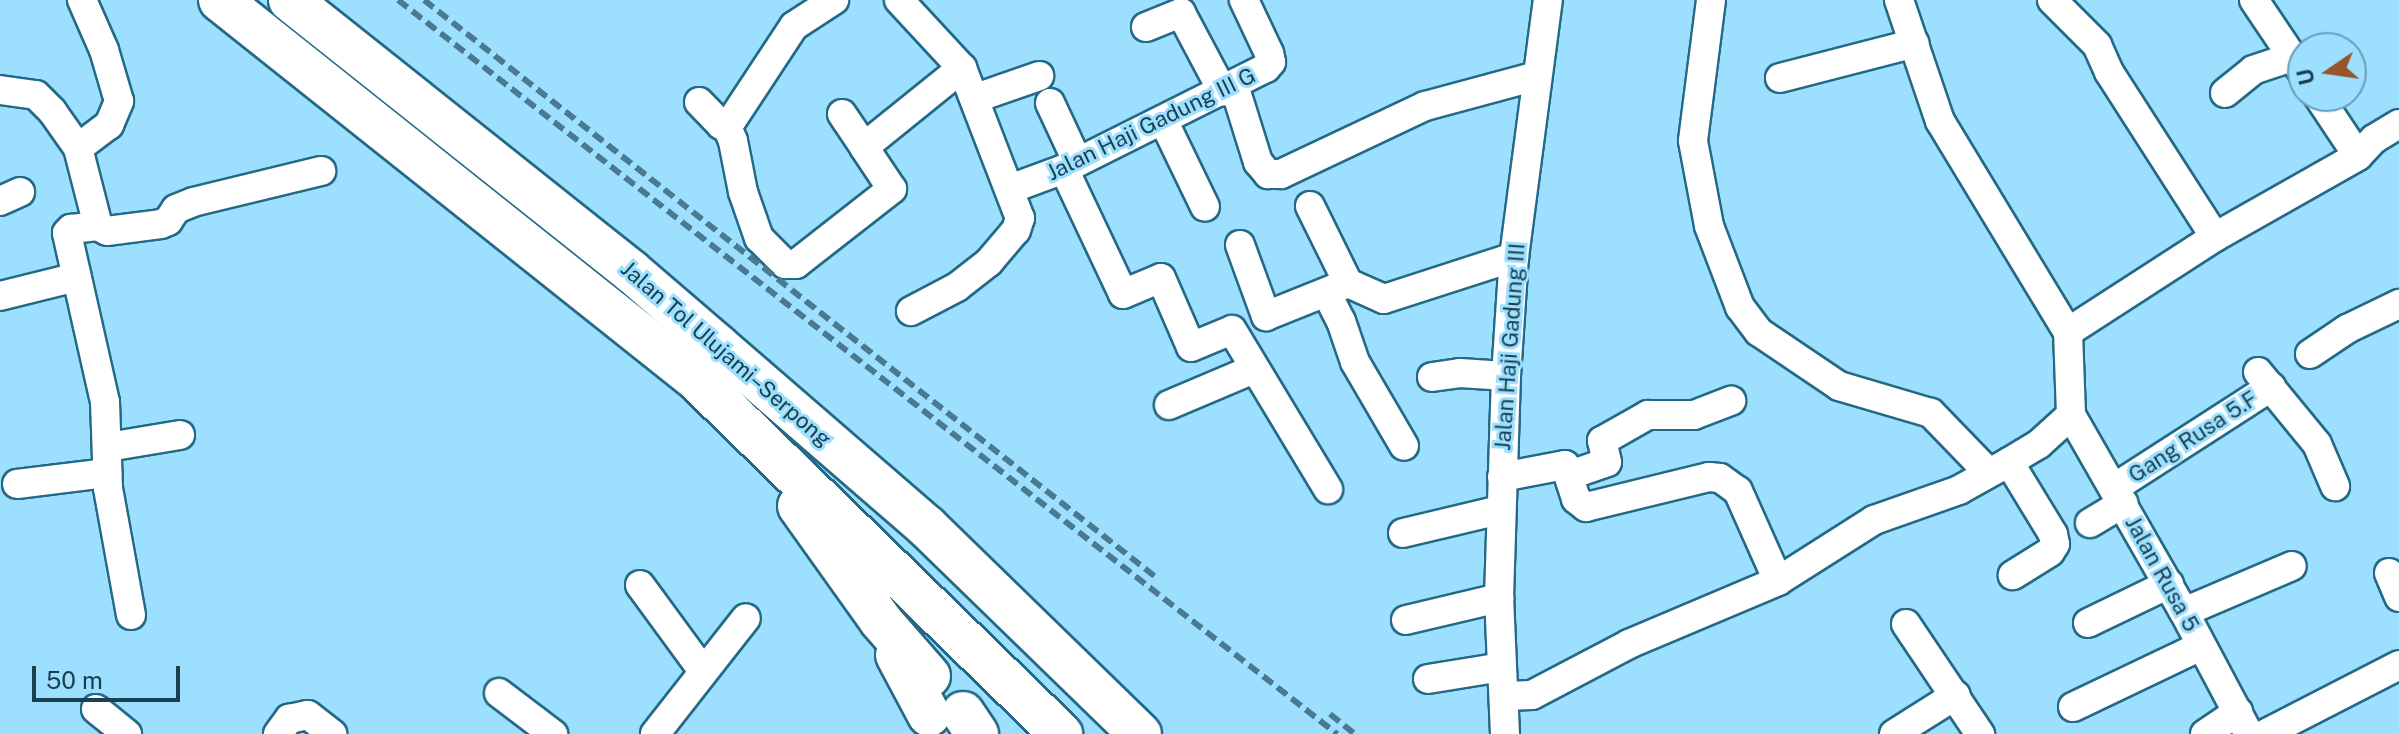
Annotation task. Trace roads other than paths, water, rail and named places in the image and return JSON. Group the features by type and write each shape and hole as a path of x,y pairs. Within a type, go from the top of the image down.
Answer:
{"highway":[{"name":"Jalan Tol Ulujami–Serpong","path":"220,0 695,378 1061,734"},
{"name":"Jalan Tol Ulujami–Serpong","path":"290,0 653,290 927,527 1140,734"},
{"path":"695,378 788,490 881,621 949,709"},
{"path":"788,490 898,592 988,687 1024,734"}],"street":[{"path":"78,148 109,125 119,101 104,50 82,0"},
{"path":"726,125 794,26 834,0"},
{"path":"899,0 962,68 1020,218 1016,230 989,262 957,287 911,311"},
{"name":"Jalan Haji Gadung III G","path":"1010,189 1164,122 1266,68 1271,62 1244,0"},
{"name":"Jalan Haji Gadung III","path":"1505,734 1499,598 1506,376 1514,257 1548,0"},
{"path":"1710,0 1693,141 1709,226 1740,307 1759,332 1839,386 1931,413 1999,467 2053,534 2055,544 2050,552 2013,575"},
{"path":"1505,696 1532,695 1629,644 1778,581 1874,520 1959,490 2039,444 2071,415 2068,332 1940,121 1899,0"},
{"path":"2052,0 2097,45 2109,72 2215,237"},
{"path":"2254,0 2287,49"},
{"path":"1146,27 1181,13 1228,88 1258,162 1268,174 1281,174 1433,103 1536,76"},
{"path":"1780,78 1915,43"},
{"path":"2225,93 2253,70 2287,66"},
{"path":"864,147 962,68"},
{"path":"976,98 1039,76"},
{"path":"0,90 36,95 52,111 78,148 98,226"},
{"path":"699,102 721,125 726,125"},
{"path":"1050,103 1070,165 1123,294 1161,278 1191,347 1338,288 1384,299 1514,257"},
{"path":"2329,112 2358,156"},
{"path":"726,125 759,238 785,264 796,264 892,189 842,114"},
{"path":"1164,122 1205,207"},
{"path":"2068,332 2215,237 2358,156 2374,139 2399,124"},
{"path":"131,615 108,460 105,402 67,233 71,229 98,226 107,231 161,224 168,221 176,209 193,202 321,171"},
{"path":"1310,206 1338,288 1341,321 1355,362 1404,446"},
{"path":"1240,245 1270,315"},
{"path":"0,296 77,277"},
{"path":"2310,354 2347,329 2399,304"},
{"path":"1232,330 1328,489"},
{"path":"1169,405 1254,369"},
{"path":"1432,377 1460,373 1506,376"},
{"name":"Gang Rusa 5.F","path":"2090,523 2118,495 2265,379 2295,421 2317,444 2335,486"},
{"path":"1570,475 1607,462 1602,441 1648,415 1694,415 1731,401"},
{"name":"Jalan Rusa 5","path":"2071,415 2169,584 2243,723"},
{"path":"17,484 108,460 180,435"},
{"path":"1502,477 1568,466 1578,503 1586,507 1709,477 1730,482 1778,581"},
{"path":"1403,533 1500,510"},
{"path":"2184,612 2292,566"},
{"path":"2088,623 2169,584"},
{"path":"640,585 703,671"},
{"path":"1406,620 1499,598"},
{"path":"655,734 746,618"},
{"path":"1906,624 1980,734"},
{"path":"2073,707 2201,646"},
{"path":"2265,734 2399,665"},
{"path":"1428,679 1502,667"},
{"path":"499,693 553,734"},
{"path":"1894,734 1956,695"},
{"path":"96,709 127,734"},
{"path":"278,734 289,719 308,715 332,734"},
{"path":"2205,734 2243,723"}],"railway":[{"path":"398,0 1337,734"},
{"path":"424,0 1157,578"},
{"path":"1330,714 1355,734"}]}
